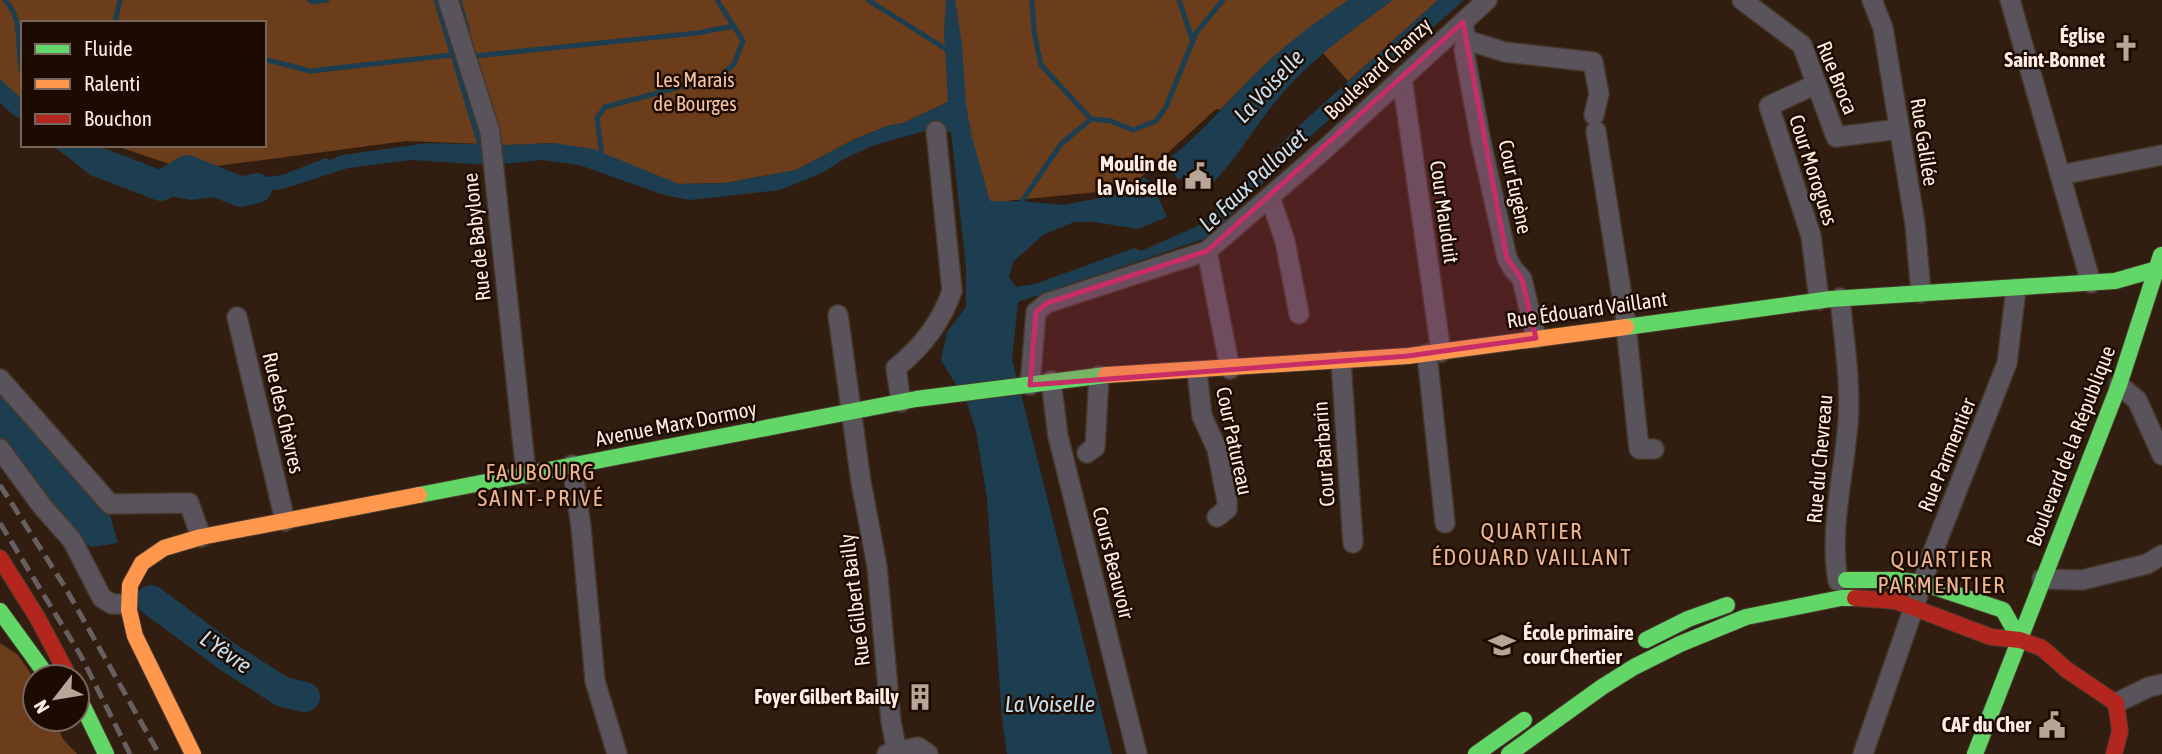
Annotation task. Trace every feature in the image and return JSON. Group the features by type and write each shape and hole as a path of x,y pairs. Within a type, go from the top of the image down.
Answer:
{"street":[{"name":"Rue de Babylone","path":"448,0 490,132 526,474"},
{"name":"Boulevard Chanzy","path":"1026,385 1036,312 1047,303 1208,251 1402,78 1464,31 1487,0"},
{"name":"Rue Broca","path":"1742,0 1802,45 1836,137 1899,129"},
{"name":"Rue Galilée","path":"1872,0 1883,28 1915,224 1921,293"},
{"path":"2010,0 2091,283"},
{"path":"1464,31 1505,52 1593,62 1599,94 1595,123 1624,312 1639,449 1654,449"},
{"name":"Cour Eugène","path":"1464,31 1464,50 1481,142 1507,257 1522,279 1536,338"},
{"name":"Cour Mauduit","path":"1402,78 1434,353 1445,523"},
{"name":"Cour Morogues","path":"1816,84 1769,106 1811,236 1819,300"},
{"path":"901,402 896,368 915,354 945,313 952,291 936,131"},
{"path":"2060,175 2162,155"},
{"path":"1270,197 1285,241 1300,314"},
{"path":"1208,251 1230,369"},
{"name":"Rue Édouard Vaillant","path":"1026,385 1098,376 1434,353 1536,338 1624,312 2115,281 2159,261"},
{"name":"Boulevard de la République","path":"1975,754 2119,385 2159,261"},
{"name":"Rue Parmentier","path":"1863,754 1922,583 2007,363 2016,289"},
{"name":"Rue du Chevreau","path":"1832,581 1848,409 1840,298"},
{"name":"Rue Gilbert Bailly","path":"838,314 851,412 877,566 892,753 918,747 928,754"},
{"name":"Rue des Chèvres","path":"237,317 285,521"},
{"name":"Cour Barbarin","path":"1341,361 1353,544"},
{"name":"Cour Patureau","path":"1197,371 1202,416 1216,449 1227,501 1227,509 1217,517"},
{"path":"1087,453 1095,447 1098,376"},
{"path":"0,379 110,505 190,503 201,537"},
{"name":"Cours Beauvoir","path":"1051,381 1058,436 1138,754"},
{"name":"Avenue Marx Dormoy","path":"127,604 131,578 138,567 162,548 201,537 901,402 1026,385"},
{"path":"2119,385 2137,400 2162,455"},
{"path":"0,449 42,506 72,540 102,598 113,604 127,604 128,619 135,636 193,754"},
{"path":"572,466 581,527 595,681 617,754"},
{"path":"2042,579 2081,580 2147,565 2162,555"},
{"path":"0,558 37,617 61,663"},
{"path":"0,574 59,663"},
{"path":"1832,581 1900,580 1922,583 2003,610 2020,640"},
{"path":"1509,754 1634,667 1680,644 1746,617 1841,598 1896,601 1991,637 2020,640 2042,648 2067,670 2116,703 2120,731 2114,754"},
{"path":"1626,651 1688,619 1744,599"},
{"path":"0,611 38,663"},
{"path":"2116,703 2149,687 2162,684"},
{"path":"1476,754 1536,712"},
{"path":"91,723 106,754"},
{"path":"90,733 106,754"}],"highlighted area":[{"path":"1463,22 1507,258 1522,279 1536,338 1408,356 1030,385 1036,312 1047,303 1207,251"}],"green space":[{"name":"Les Marais de Bourges","path":"0,0 1438,0 1348,81 1306,34 1260,69 1220,110 1216,109 1128,189 976,204 948,102 903,123 887,126 855,139 796,170 725,183 679,184 554,143 507,145 406,141 187,170 119,147 266,147 266,21 21,21 21,101 0,85"},
{"path":"0,643 18,655 23,663 21,663 21,733 60,733 77,754 0,754"}],"water":[{"name":"La Voiselle","path":"946,0 955,0 962,44 966,105 990,201 1063,205 1105,197 1128,189 1144,177 1152,184 1167,217 1138,229 1094,222 1074,222 1043,235 1013,262 1009,277 1016,287 1035,284 1134,248 1141,251 1202,224 1301,124 1438,0 1464,0 1303,143 1209,237 1018,302 1012,359 1112,754 1007,754 1002,719 987,498 976,431 967,403 941,360 947,332 966,307 966,268 951,132 928,130 872,146 822,173 780,190 690,200 664,195 579,165 542,160 492,165 411,160 348,168 283,189 191,200 148,192 65,155 54,147 91,147 162,180 193,183 231,182 282,175 326,158 330,160 342,155 428,143 554,143 593,149 679,184 725,183 796,170 855,139 887,126 903,123 948,102 944,32"},
{"path":"1348,0 1393,0 1301,73 1275,102 1213,183 1201,169 1178,180 1167,160 1203,128 1270,60"},
{"path":"0,79 21,98 21,119 12,114 0,103"},
{"path":"0,389 110,515 118,543 93,547 87,545 46,502 0,440"}],"waterway":[{"path":"5,0 15,17 21,66"},
{"path":"115,21 120,0"},
{"path":"309,0 327,0"},
{"path":"436,0 481,148"},
{"path":"459,0 468,31"},
{"path":"602,157 597,118 605,107 721,76 734,64 743,41 717,0"},
{"path":"868,0 949,51"},
{"path":"1032,0 1034,32 1041,65 1091,119 1111,121 1133,130 1156,121 1166,107 1196,33 1223,0"},
{"path":"1179,0 1193,42"},
{"path":"475,56 697,33 734,26"},
{"path":"266,60 310,71 452,55"},
{"path":"1022,201 1061,144 1091,119"},
{"path":"79,147 98,162 161,186 187,170 241,192 257,188"},
{"name":"L'Yèvre","path":"151,600 228,657 283,692 305,697"}],"railway":[{"path":"0,485 65,587 159,754"},
{"path":"0,523 81,656 130,754"}],"traffic: fast":[{"path":"1975,754 2119,385 2161,255"},
{"path":"1626,327 1831,299 2115,281 2157,269"},
{"path":"419,495 916,399 1106,375"},
{"path":"1846,580 1900,580 1922,583 2003,610 2020,640"},
{"path":"1509,754 1602,687 1680,644 1746,617 1841,598 1855,598"},
{"path":"1646,640 1688,619 1727,605"},
{"path":"0,611 38,663"},
{"path":"1476,754 1524,720"},
{"path":"91,723 106,754"}],"traffic: slow":[{"path":"1106,375 1408,356 1626,327"},
{"path":"193,754 135,636 129,610 130,585 142,563 164,548 201,537 419,495"}],"traffic: jam":[{"path":"0,558 62,663"},
{"path":"1855,598 1896,601 1991,637 2020,640 2042,648 2067,670 2116,703 2120,731 2114,754"}],"place":[{"name":"Église Saint-Bonnet","path":"2126,48"},
{"name":"Moulin de la Voiselle","path":"1198,176"},
{"name":"École primaire cour Chertier","path":"1502,645"},
{"name":"Foyer Gilbert Bailly","path":"920,697"},
{"name":"CAF du Cher","path":"2052,725"}],"district":[{"name":"FAUBOURG SAINT-PRIVÉ","path":"541,485"},
{"name":"QUARTIER ÉDOUARD VAILLANT","path":"1532,544"},
{"name":"QUARTIER PARMENTIER","path":"1942,572"}],"water label":[{"name":"Le Faux Pallouet","path":"1253,180"}]}
